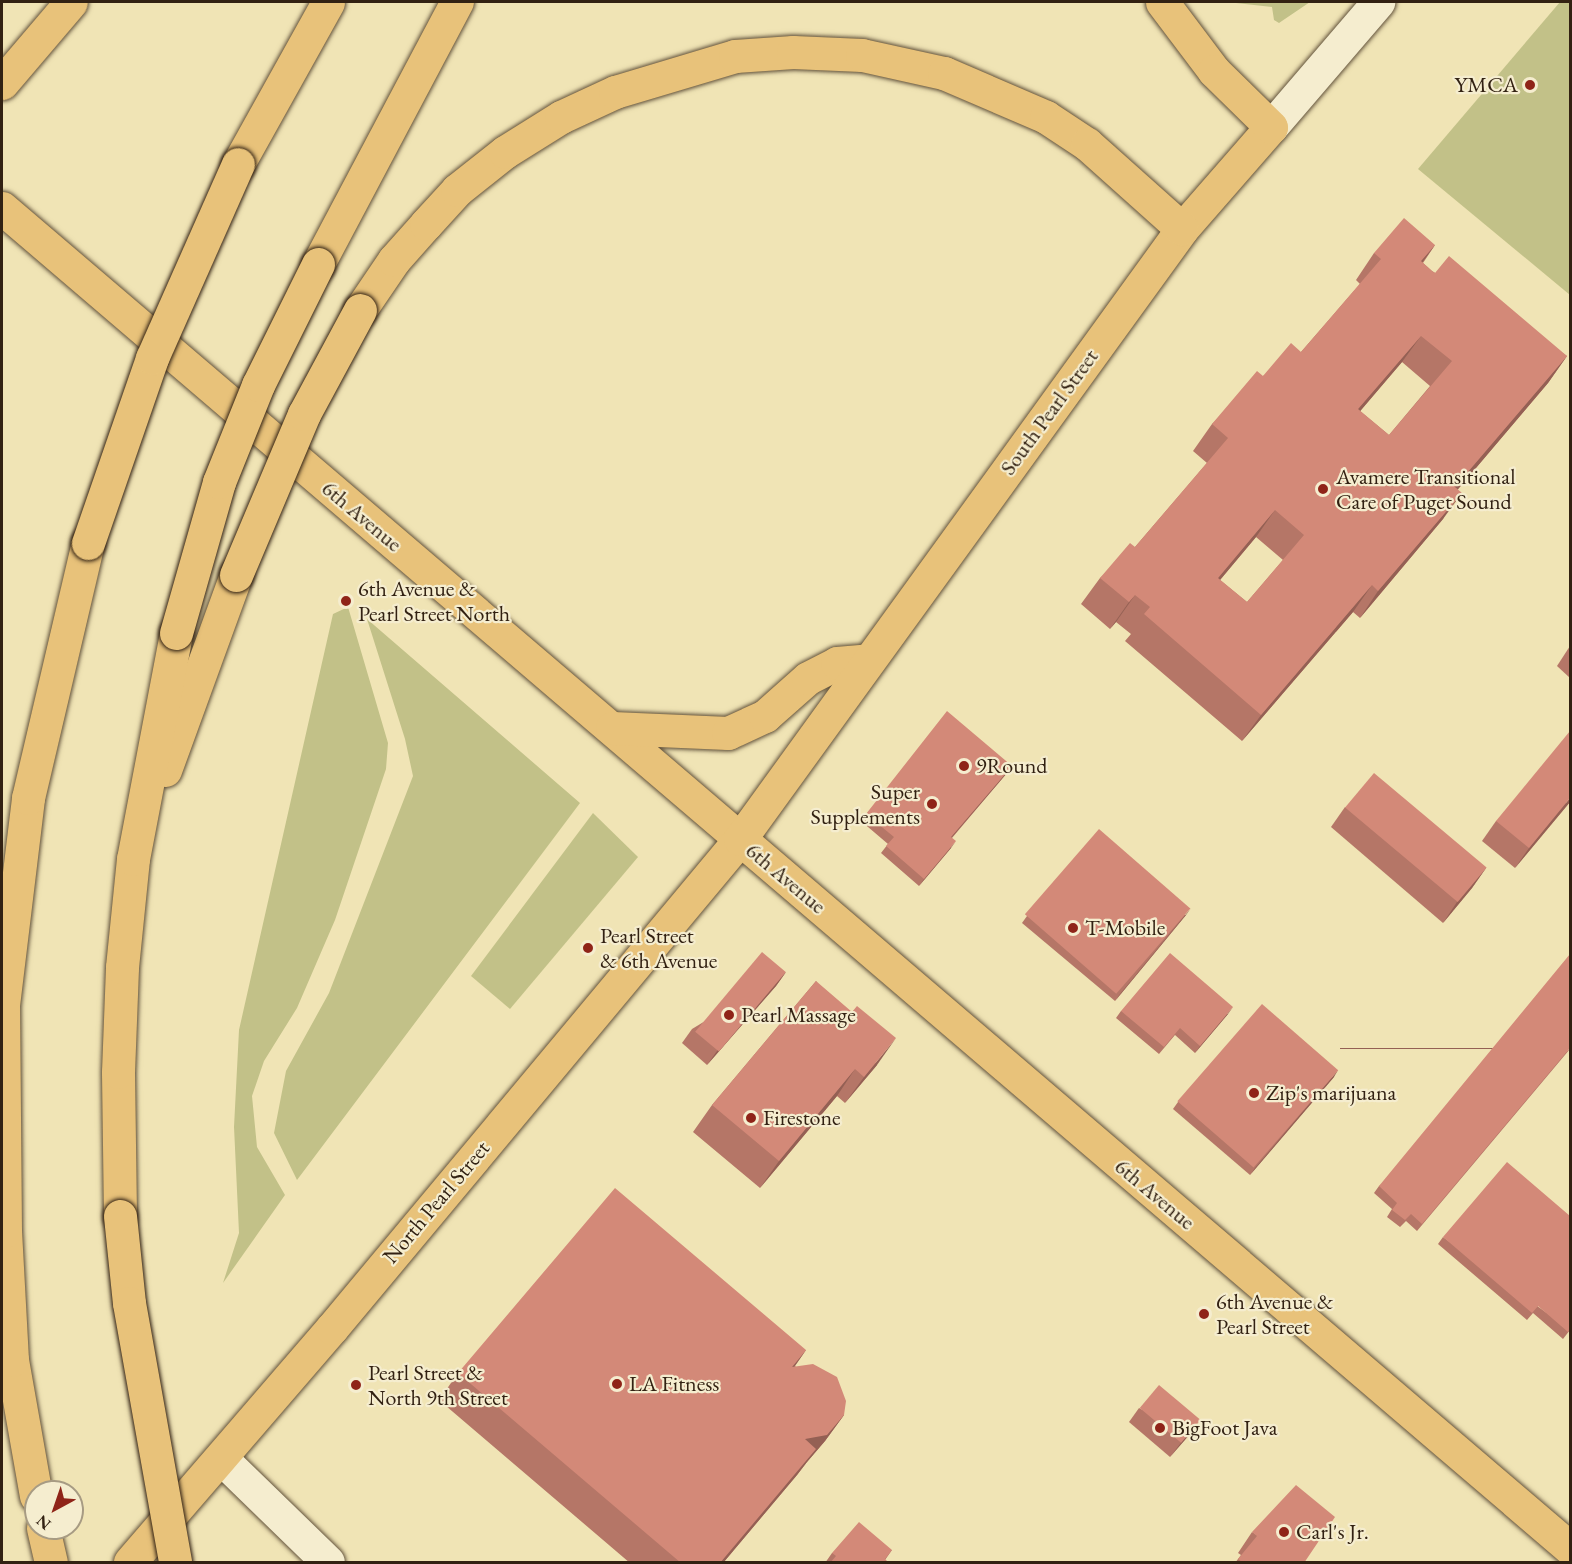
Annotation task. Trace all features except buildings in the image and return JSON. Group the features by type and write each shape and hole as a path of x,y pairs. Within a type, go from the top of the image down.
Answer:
{"main road":[{"path":"2,83 71,2"},
{"path":"33,1480 12,1360 5,1231 3,1005 28,798 88,543 152,358 238,164 328,2"},
{"path":"175,1563 130,1315 120,1216 118,1072 122,967 133,859 176,633 219,482 258,384 318,264 457,2"},
{"path":"1162,2 1214,71 1272,127"},
{"path":"133,859 236,575 304,414 360,309 394,260 457,190 505,152 561,117 615,92 735,56 792,52 862,55 944,73 1046,117 1087,144 1182,229"},
{"name":"South Pearl Street","path":"740,839 1182,229 1272,127"},
{"name":"6th Avenue","path":"2,208 1570,1548"},
{"path":"612,728 728,733 765,716 808,678 837,663 868,660"},
{"name":"North Pearl Street","path":"130,1563 221,1458 740,839"},
{"path":"46,1540 51,1563"}],"street":[{"name":"South Pearl Street","path":"1272,127 1378,2"},
{"path":"221,1458 328,1563"}],"shaded area":[{"path":"1227,2 1310,2 1279,23 1274,20 1272,7"},
{"name":"YMCA","path":"1560,2 1570,2 1570,295 1418,169"},
{"path":"348,607 388,743 386,769 335,920 297,1008 264,1061 252,1096 257,1147 285,1195 223,1283 239,1233 234,1127 239,1030 333,614"},
{"path":"367,619 580,803 297,1180 274,1133 286,1071 329,993 413,776 405,739"},
{"path":"593,813 638,857 510,1009 471,976"}],"place":[{"name":"YMCA","path":"1530,85"},
{"name":"Avamere Transitional Care of Puget Sound","path":"1323,489"},
{"name":"6th Avenue & Pearl Street North","path":"346,601"},
{"name":"9Round","path":"964,766"},
{"name":"Super Supplements","path":"932,804"},
{"name":"T-Mobile","path":"1073,928"},
{"name":"Pearl Street & 6th Avenue","path":"588,948"},
{"name":"Pearl Massage","path":"729,1015"},
{"name":"Zip's marijuana","path":"1254,1093"},
{"name":"Firestone","path":"751,1118"},
{"name":"6th Avenue & Pearl Street","path":"1204,1314"},
{"name":"LA Fitness","path":"617,1384"},
{"name":"Pearl Street & North 9th Street","path":"356,1385"},
{"name":"BigFoot Java","path":"1160,1428"},
{"name":"Carl's Jr.","path":"1284,1532"}]}
